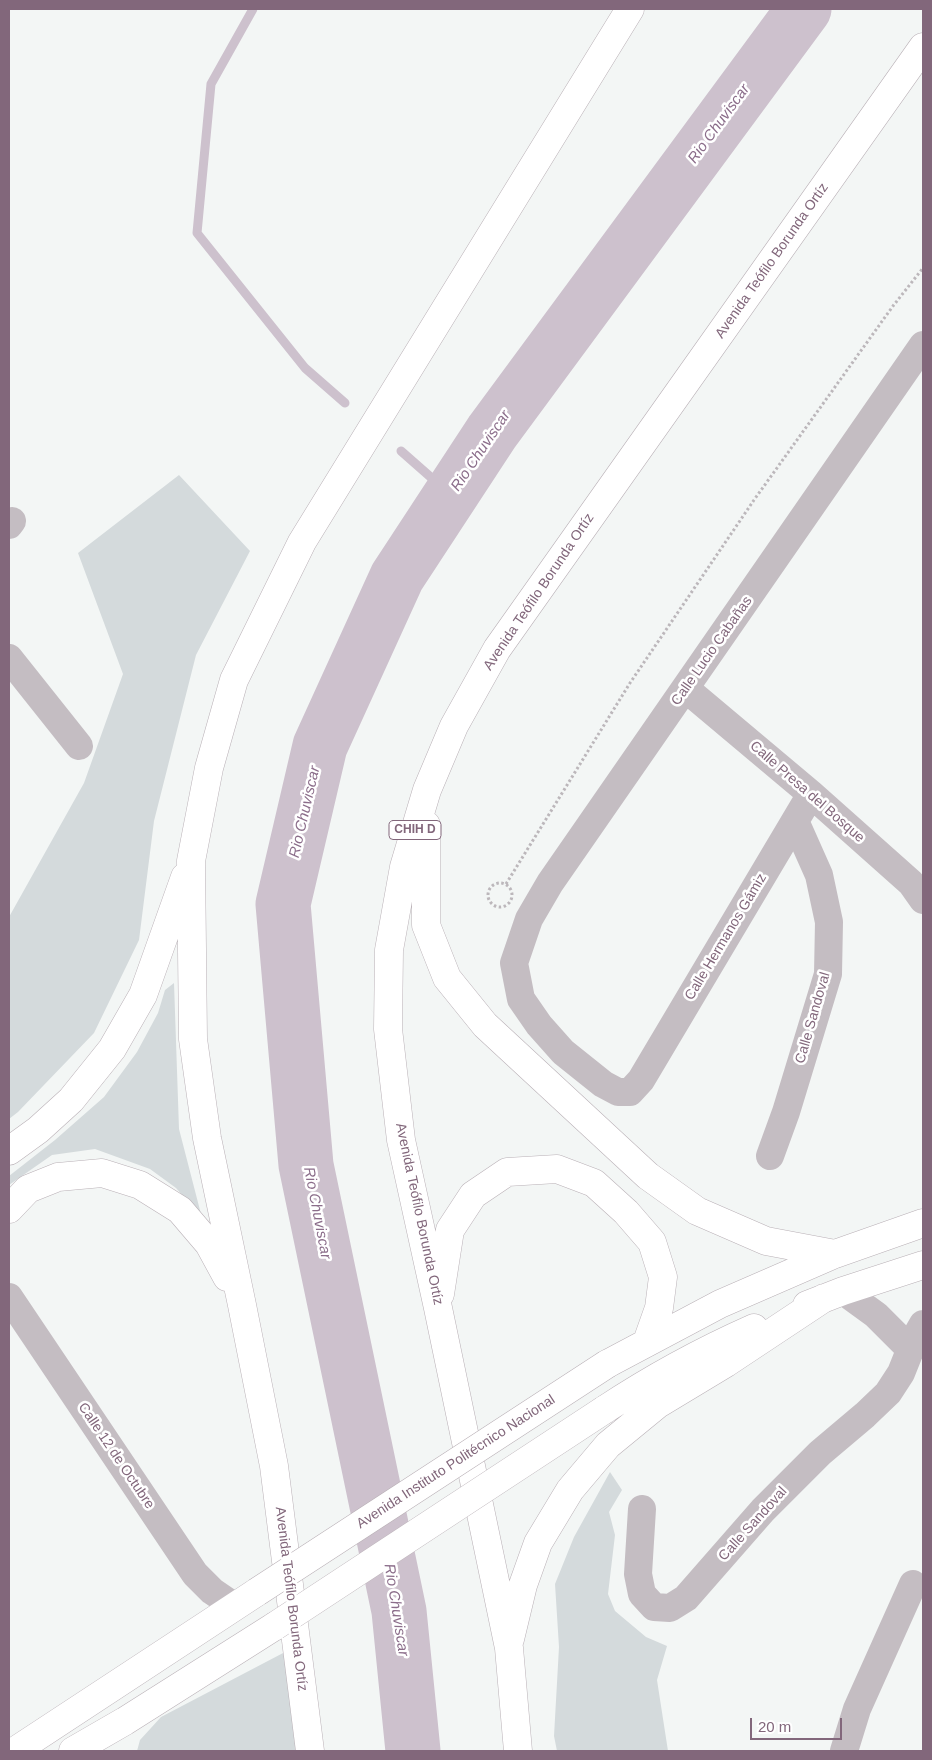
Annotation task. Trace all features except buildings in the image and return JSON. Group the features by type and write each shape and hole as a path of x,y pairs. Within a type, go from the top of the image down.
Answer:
{"main road":[{"name":"Avenida Teófilo Borunda Ortíz","path":"310,1751 274,1466 207,1138 193,1039 191,861 209,768 234,680 302,542 630,9"},
{"name":"Avenida Teófilo Borunda Ortíz","path":"518,1751 508,1648 438,1308 400,1140 388,1029 389,950 404,867 427,790 454,726 497,649 923,47"},
{"path":"427,790 426,925 447,978 485,1025 648,1176 697,1211 766,1241 836,1254"},
{"path":"9,1151 38,1130 71,1100 112,1050 143,995 191,861"},
{"path":"438,1308 450,1230 473,1195 506,1172 557,1169 594,1183 626,1212 652,1242 663,1277 659,1308 647,1342"},
{"path":"9,1209 28,1189 58,1177 102,1173 140,1185 180,1210 209,1244 242,1305"},
{"name":"Avenida Instituto Politécnico Nacional","path":"16,1751 234,1606 607,1364 720,1304 836,1254 923,1223"},
{"path":"73,1751 274,1626 643,1385 733,1337 834,1294 923,1265"},
{"path":"508,1648 522,1585 538,1543 570,1490 608,1445 658,1404 834,1294"},
{"path":"115,1751 125,1720"}],"street":[{"name":"Calle Lucio Cabañas","path":"641,1080 630,1092 618,1092 602,1084 563,1052 539,1025 521,999 514,963 529,919 550,883 923,345"},
{"path":"9,658 79,746"},
{"name":"Calle Presa del Bosque","path":"686,689 811,794 911,883 923,900"},
{"name":"Calle Hermanos Gámiz","path":"641,1080 811,794"},
{"name":"Calle Sandoval","path":"770,1156 786,1112 828,974 829,922 819,875 795,821"},
{"path":"834,1294 876,1315 912,1350"},
{"name":"Calle 12 de Octubre","path":"9,1297 195,1574 212,1591 234,1606"},
{"name":"Calle Sandoval","path":"642,1509 638,1574 642,1594 654,1607 670,1608 686,1598 762,1510 820,1453 888,1393 902,1373 923,1324"},
{"path":"844,1751 857,1709 913,1584"}],"path":[{"path":"506,884 636,675 754,500 893,306 923,268"},
{"path":"494,884 506,884 512,894 510,902 500,907 492,904 488,898 489,890 494,884"}],"shaded area":[{"path":"179,475 250,551 196,655 154,821 139,940 94,1033 9,1119 9,917 84,783 123,674 78,553"},
{"path":"174,983 179,1129 202,1218 176,1188 150,1169 95,1149 52,1155 9,1185 9,1176 55,1140 104,1097 137,1052 158,1013 165,990"},
{"path":"610,1472 622,1490 609,1512 615,1535 608,1594 615,1611 646,1637 667,1646 657,1680 668,1751 557,1751 554,1736 559,1647 555,1584 574,1537"},
{"path":"285,1652 296,1751 137,1751 140,1740 161,1717"}],"waterway":[{"path":"253,9 211,84 197,233 305,368 345,403"},
{"name":"Rio Chuviscar","path":"413,1751 399,1611 306,1165 283,904 320,746 397,577 492,432 804,9"},
{"path":"401,451 451,495"}]}
